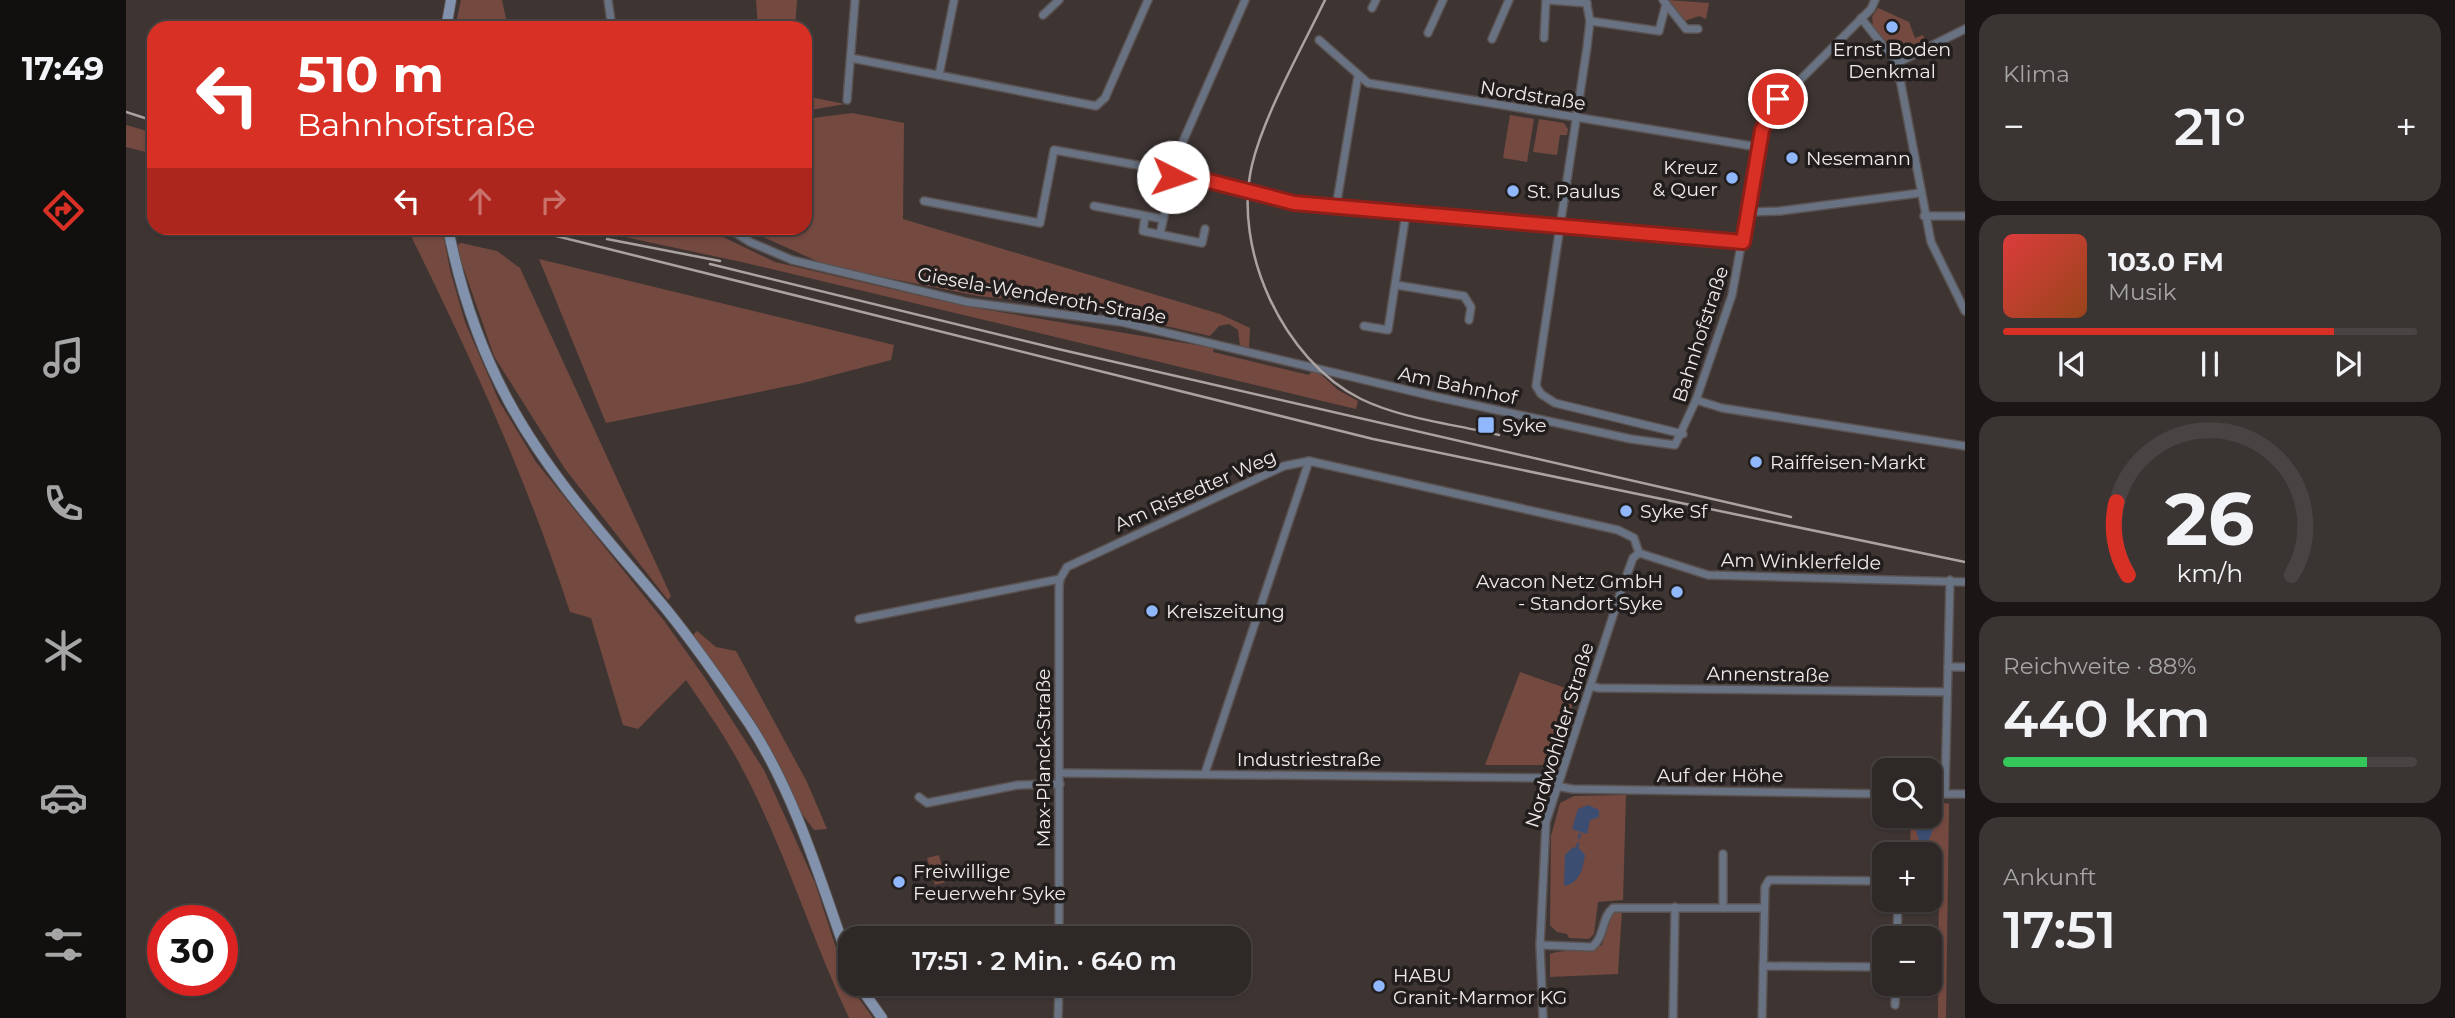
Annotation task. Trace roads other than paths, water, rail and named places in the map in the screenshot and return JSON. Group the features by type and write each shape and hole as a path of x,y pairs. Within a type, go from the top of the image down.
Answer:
{"main road":[{"path":"448,21 452,0"},
{"path":"449,235 457,273 478,337 509,403 546,460 676,622 752,729 818,868 838,928"},
{"path":"867,996 882,1018"}],"street":[{"path":"847,100 855,0"},
{"path":"939,75 954,0"},
{"path":"1043,15 1059,0"},
{"path":"852,58 1096,106 1105,98 1148,0"},
{"path":"1160,234 1172,171 1245,0"},
{"path":"1372,8 1376,0"},
{"path":"1427,33 1443,0"},
{"path":"1492,39 1509,0"},
{"path":"1544,38 1547,0 1586,1 1590,21 1536,376 1540,392 1555,403 1683,434"},
{"name":"Bahnhofstraße","path":"1675,445 1683,434 1696,400 1732,295 1758,147 1766,120 1778,99 1861,18 1875,0"},
{"path":"1590,21 1659,31 1664,2"},
{"path":"1664,2 1686,29 1698,29"},
{"path":"610,3 611,21"},
{"path":"1861,18 1897,63 1924,216 1948,283 1965,311"},
{"path":"1897,63 1903,57 1965,29"},
{"name":"Nordstraße","path":"1319,40 1368,83 1758,147"},
{"path":"1336,207 1358,76"},
{"path":"924,201 1040,223 1054,150 1172,171 1294,203 1743,242"},
{"path":"1748,212 1780,211 1920,193"},
{"path":"1094,206 1163,219"},
{"path":"1364,326 1388,330 1406,213"},
{"path":"1145,216 1143,231 1202,243 1205,229"},
{"path":"1924,216 1965,216"},
{"name":"Giesela-Wenderoth-Straße","path":"741,235 777,255 967,302 1121,322 1317,368"},
{"path":"1396,285 1464,296 1471,307 1469,320"},
{"name":"Am Bahnhof","path":"1317,368 1632,439 1675,445"},
{"path":"1696,400 1722,408 1965,446"},
{"path":"1205,773 1309,461"},
{"name":"Am Ristedter Weg","path":"859,619 1059,579 1067,567 1130,537 1284,466 1309,461 1618,530 1634,538 1639,553"},
{"name":"Am Winklerfelde","path":"1639,553 1708,575 1965,582"},
{"name":"Nordwohlder Straße","path":"1543,1018 1540,945 1543,846 1557,782 1622,588 1633,558 1639,553"},
{"name":"Max-Planck-Straße","path":"1059,579 1059,926"},
{"path":"1950,580 1945,794 1965,794"},
{"path":"883,623 885,614"},
{"path":"1948,667 1965,667"},
{"name":"Annenstraße","path":"1590,685 1599,688 1947,692"},
{"name":"Industriestraße","path":"1060,774 1205,773 1557,782"},
{"name":"Auf der Höhe","path":"1557,782 1572,789 1872,794"},
{"path":"919,797 927,803 1018,785 1059,784"},
{"path":"1723,854 1723,908"},
{"path":"1762,1018 1765,887 1769,880 1872,881"},
{"path":"1673,1018 1675,906"},
{"path":"1540,945 1592,947 1598,942 1606,914 1613,908 1764,908"},
{"path":"1763,966 1872,967"},
{"path":"1059,996 1059,1018"},
{"path":"1895,996 1895,1006"}],"water":[{"path":"1588,805 1599,810 1599,817 1590,820 1587,834 1572,829 1578,809"},
{"path":"1915,828 1932,828 1928,841 1919,840"},
{"path":"1573,847 1580,849 1585,855 1583,865 1574,882 1564,886 1565,855"}],"waterway":[{"path":"1579,838 1580,834"},
{"path":"1577,848 1578,844"}],"railway":[{"path":"1325,0 1274,103 1252,165 1248,198 1250,232 1257,266 1270,299 1287,330 1308,358 1333,381 1361,399 1394,412 1499,435"},
{"path":"126,112 147,119"},
{"path":"552,235 1373,439 1965,562"},
{"path":"607,239 720,261"},
{"path":"710,264 1058,349 1791,517"}],"place":[{"name":"Ernst Boden Denkmal","path":"1892,27"},
{"name":"Nesemann","path":"1792,158"},
{"name":"Kreuz & Quer","path":"1732,178"},
{"name":"St. Paulus","path":"1513,191"},
{"name":"Syke","path":"1486,425"},
{"name":"Raiffeisen-Markt","path":"1756,462"},
{"name":"Syke Sf","path":"1626,511"},
{"name":"Avacon Netz GmbH - Standort Syke","path":"1677,592"},
{"name":"Kreiszeitung","path":"1152,611"},
{"name":"Freiwillige Feuerwehr Syke","path":"899,882"},
{"name":"HABU Granit-Marmor KG","path":"1379,986"}]}
